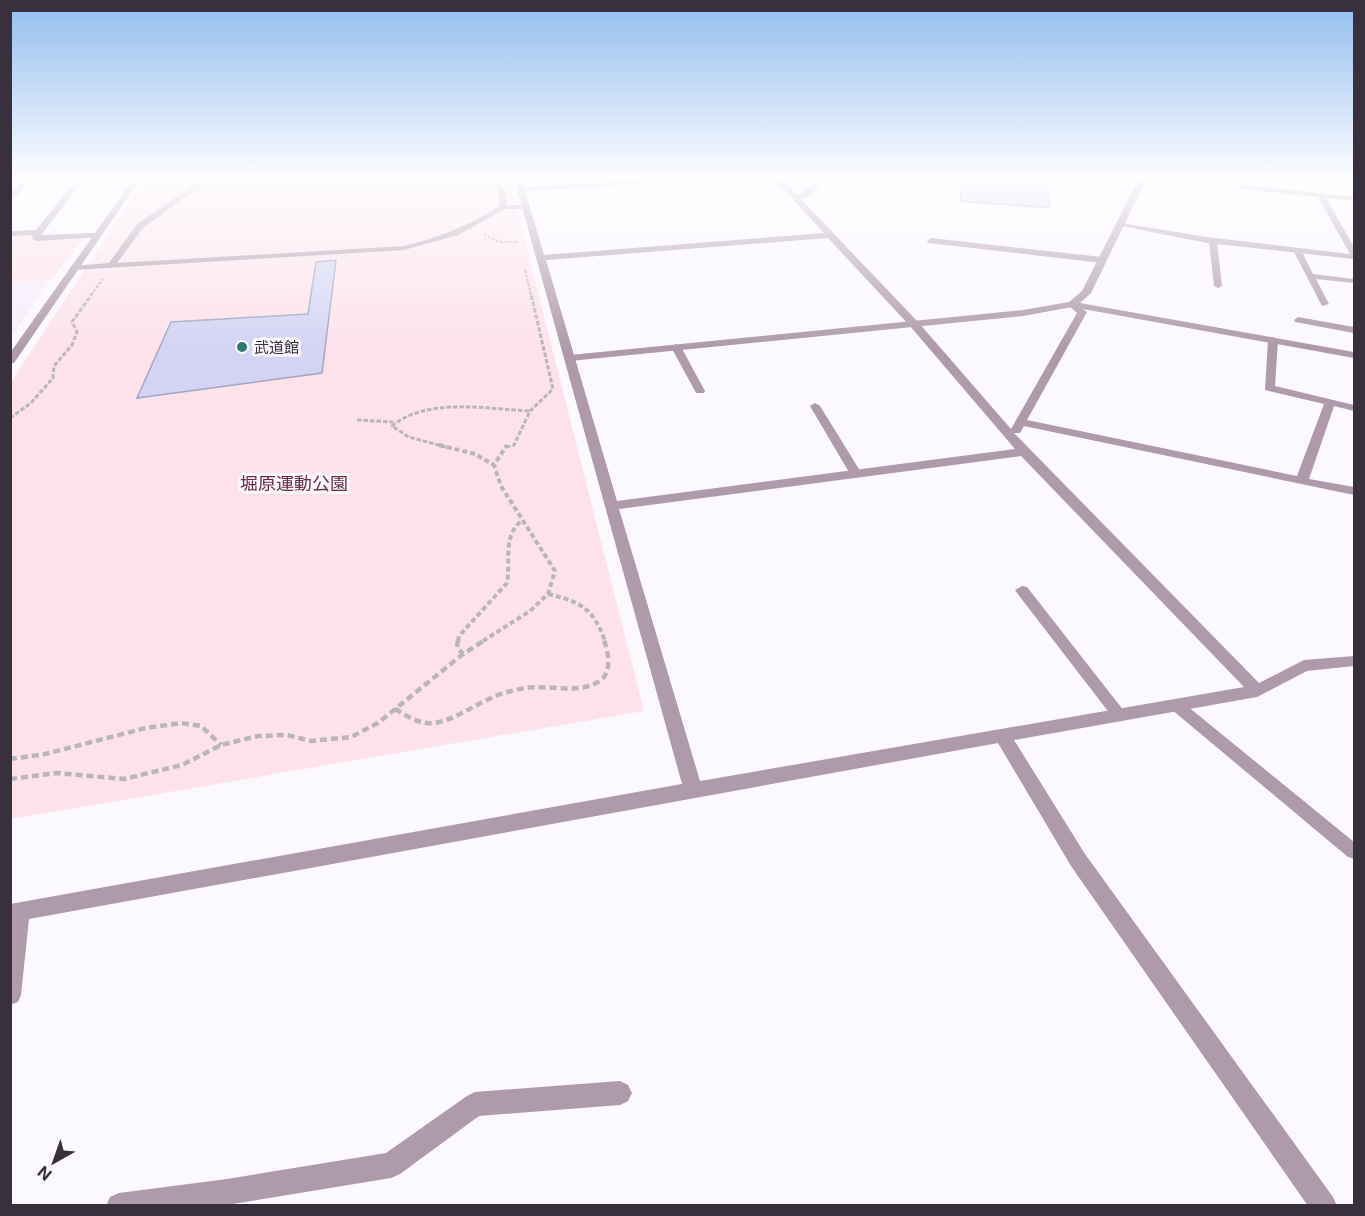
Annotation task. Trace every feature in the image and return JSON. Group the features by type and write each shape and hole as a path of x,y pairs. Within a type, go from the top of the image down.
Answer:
{"street":[{"path":"37,235 36,238 98,235"},
{"path":"10,361 98,235"},
{"path":"534,235 693,789"},
{"path":"541,258 830,235 914,324 1024,452 1257,691"},
{"path":"1072,304 1086,293 1115,235"},
{"path":"1177,235 1213,241 1354,256"},
{"path":"1342,235 1354,256"},
{"path":"932,241 1102,260"},
{"path":"570,358 1023,313 1072,304 1354,355"},
{"path":"1011,437 1082,312 1072,304"},
{"path":"1273,340 1269,388 1354,408"},
{"path":"1302,481 1330,402"},
{"path":"1021,422 1354,491"},
{"path":"612,506 1024,452"},
{"path":"10,995 14,924 693,789 1257,691 1304,666 1354,661"},
{"path":"1002,735 1078,860 1324,1206"},
{"path":"119,1206 227,1192 391,1165 475,1104 620,1093"}],"lane":[{"path":"111,266 134,235"},
{"path":"73,268 404,248 436,242 453,235"},
{"path":"1213,241 1218,286"},
{"path":"1298,250 1325,304"},
{"path":"1311,276 1354,281"},
{"path":"1298,320 1354,330"},
{"path":"676,347 700,391"},
{"path":"815,406 856,474"},
{"path":"1022,590 1119,715"},
{"path":"1176,705 1354,852"}],"path":[{"path":"487,235 500,242 518,241 521,252"},
{"path":"494,465 507,445 514,445 531,411 553,389 524,264"},
{"path":"10,418 31,403 52,378 54,366 72,345 77,332 72,322 111,266"},
{"path":"357,420 393,422 407,415 448,407 531,411"},
{"path":"10,779 57,772 124,779 182,765 221,745 258,736 287,735 311,741 351,737 378,723 463,654 530,611 548,594 555,571 501,486 494,465 470,452 419,441 398,431 392,426 393,422"},
{"path":"463,654 457,647 459,636 507,583 509,574 506,551 516,524 522,520"},
{"path":"395,709 430,724 452,719 493,697 510,692 530,688 582,687 603,680 608,673 607,648 594,616 584,606 548,594"},
{"path":"10,759 52,754 86,742 162,725 192,723 209,731 221,745"}],"shaded area":[{"path":"49,280 11,338 11,284"}],"green space":[{"path":"11,235 35,235 34,238 86,236 51,280 11,283"},
{"name":"堀原運動公園","path":"108,235 523,235 644,711 11,819 11,382"}],"building":[{"name":"武道館","path":"336,260 322,373 137,398 171,322 308,314 316,262"}],"place":[{"name":"武道館","path":"242,347"}]}
